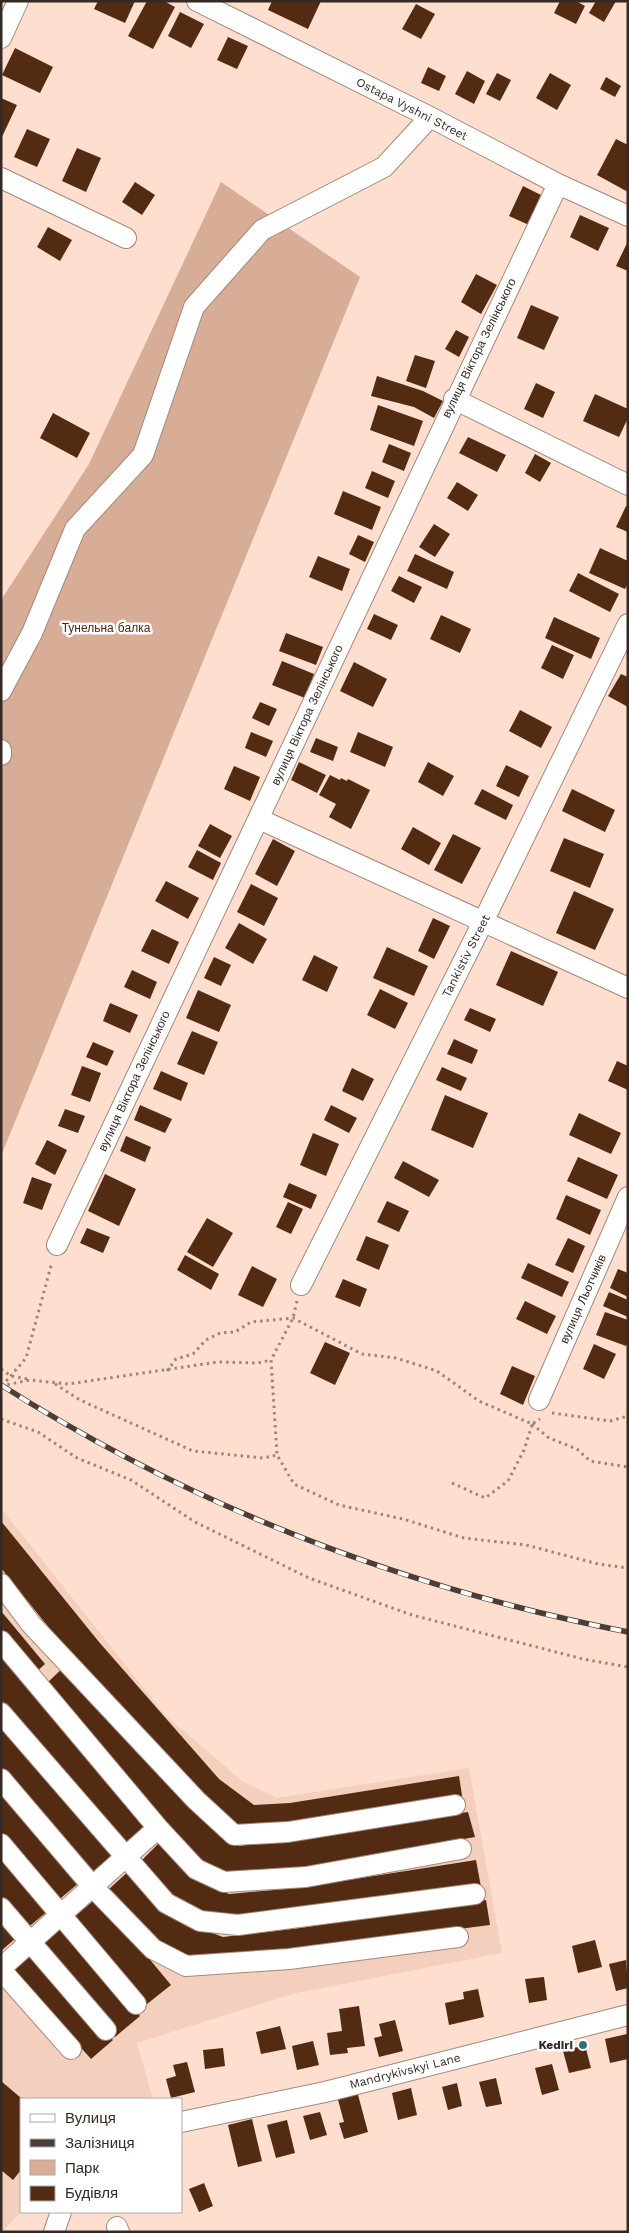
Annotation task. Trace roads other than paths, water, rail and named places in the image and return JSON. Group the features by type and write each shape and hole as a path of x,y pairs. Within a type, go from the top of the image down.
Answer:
{"street":[{"path":"1,38 18,1"},
{"name":"Ostapa Vyshni Street","path":"197,1 430,117 558,184 628,216"},
{"path":"1,690 32,633 75,529 143,455 194,307 262,230 384,167 430,117"},
{"path":"1,178 126,238"},
{"name":"вулиця Віктора Зелінського","path":"56,1245 259,819 454,400 558,184"},
{"path":"454,400 628,485"},
{"name":"Tankistiv Street","path":"301,1286 483,922 628,624"},
{"path":"1,750 1,755"},
{"path":"259,819 628,988"},
{"name":"вулиця Льотчиків","path":"539,1400 628,1198"},
{"path":"1,1584 30,1624 196,1800 234,1835 288,1832 455,1805"},
{"path":"1,1640 158,1828 196,1868 224,1882 306,1877 462,1848"},
{"path":"1,1713 166,1903 200,1921 238,1925 475,1894"},
{"path":"1,1778 93,1887 152,1949 186,1966 289,1959 458,1937"},
{"path":"71,2049 1,1969 158,1828"},
{"path":"1,1844 136,2004"},
{"path":"1,1908 106,2030"},
{"name":"Mandrykivskyi Lane","path":"182,2122 325,2092 628,2015"},
{"path":"54,2232 61,2213"}],"railway":[{"path":"1,1385 74,1429 149,1469 225,1506 303,1538 382,1567 462,1592 544,1614 628,1632"}],"place":[{"name":"Kediri","path":"583,2045"}],"park label":[{"name":"Тунельна балка","path":"106,628"}]}
